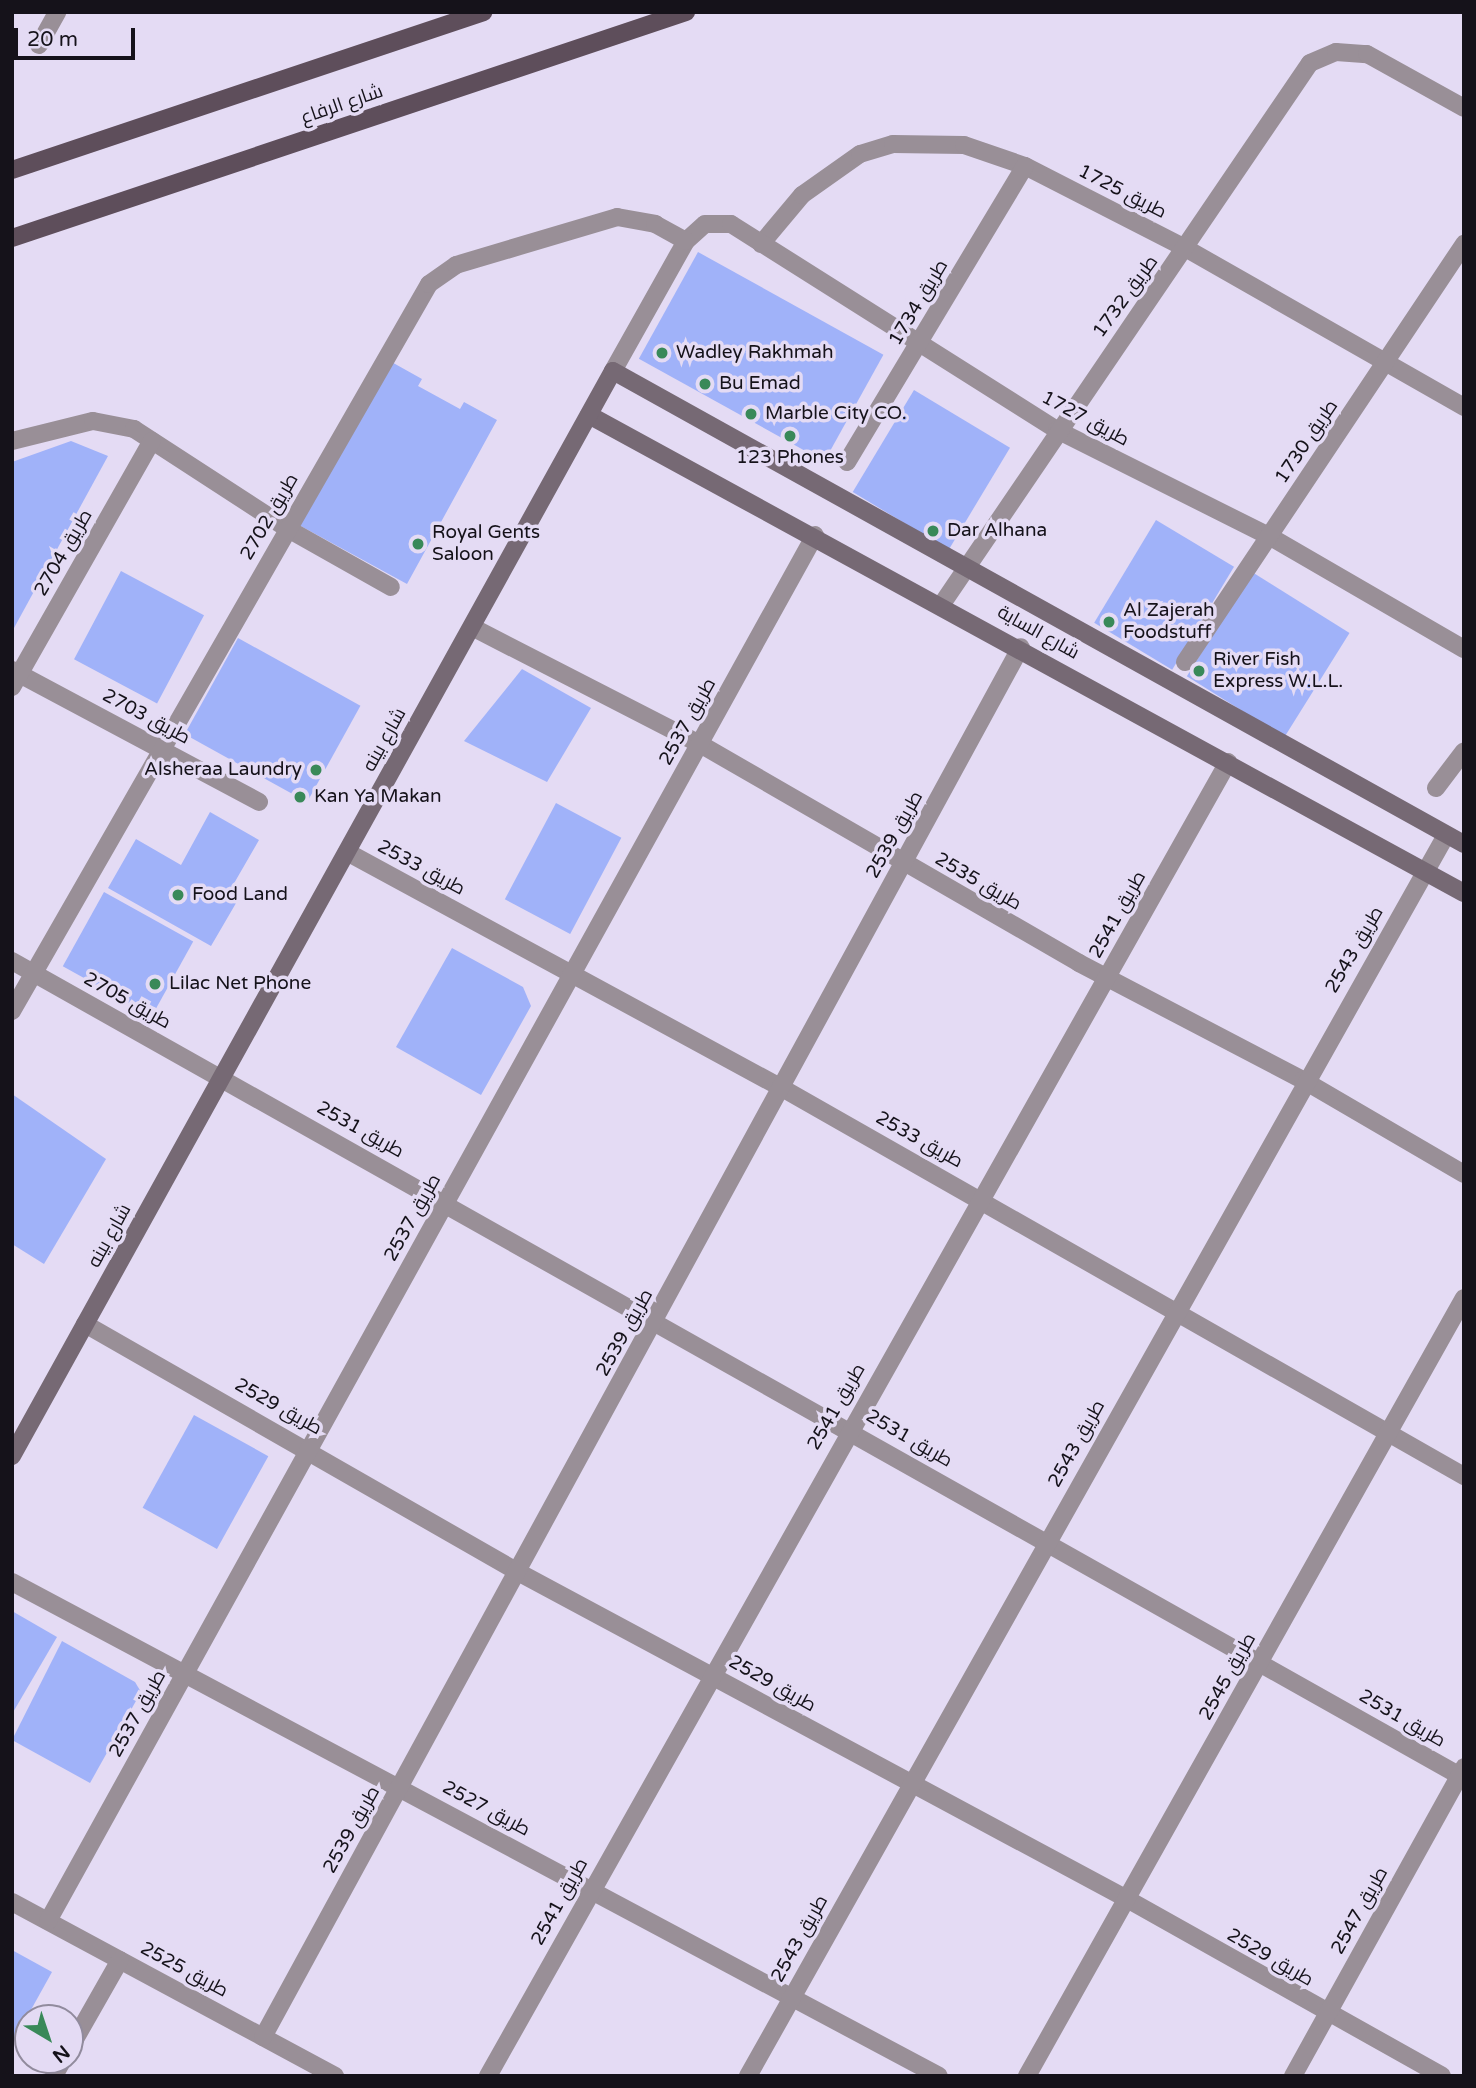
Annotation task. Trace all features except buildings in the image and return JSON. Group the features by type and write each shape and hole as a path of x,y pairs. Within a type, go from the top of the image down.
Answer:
{"main road":[{"path":"12,170 482,12"},
{"name":"شارع الرفاع","path":"12,238 686,12"}],"street":[{"path":"39,46 57,12"},
{"name":"طريق 1732","path":"942,604 963,568 1056,430 1187,249 1310,63 1336,52 1367,54 1464,108"},
{"name":"طريق 1725","path":"761,244 829,172 893,144 964,145 1025,166 1187,249 1464,407"},
{"name":"طريق 1734","path":"847,462 1025,166"},
{"name":"طريق 2702","path":"12,1011 288,529 409,311 442,273 617,218 655,224 691,235"},
{"name":"طريق 1727","path":"691,235 715,222 731,223 1056,430 1269,536 1464,649"},
{"name":"شارع بينه","path":"12,1456 691,235"},
{"name":"طريق 1730","path":"1185,662 1464,244"},
{"name":"شارع الساية","path":"613,371 963,568 1464,844"},
{"name":"شارع الساية","path":"589,415 1021,647 1464,894"},
{"path":"12,441 93,421 124,426 152,441 288,529 391,587"},
{"name":"طريق 2704","path":"15,677 152,441"},
{"name":"طريق 2537","path":"48,1921 815,535"},
{"name":"طريق 2535","path":"472,627 700,744 1107,978 1303,1080 1464,1174"},
{"name":"طريق 2539","path":"263,2037 1021,647"},
{"name":"طريق 2703","path":"15,677 161,749 260,802"},
{"path":"1436,788 1464,751"},
{"name":"طريق 2541","path":"488,2076 848,1429 982,1200 1228,762"},
{"name":"طريق 2543","path":"748,2076 1303,1080 1446,835"},
{"name":"طريق 2533","path":"346,852 574,972 782,1087 1176,1310 1387,1436 1464,1476"},
{"name":"طريق 2705","path":"12,961 222,1078"},
{"name":"طريق 2531","path":"222,1078 446,1201 1260,1662 1462,1773"},
{"name":"طريق 2545","path":"1027,2076 1464,1298"},
{"name":"طريق 2529","path":"85,1324 309,1448 518,1572 1127,1899 1326,2015 1442,2076"},
{"name":"طريق 2527","path":"12,1582 185,1671 939,2076"},
{"name":"طريق 2547","path":"1293,2076 1462,1773"},
{"name":"طريق 2525","path":"12,1902 335,2076"},
{"path":"84,2023 120,1960"}],"place":[{"name":"Wadley Rakhmah","path":"662,353"},
{"name":"Bu Emad","path":"705,384"},
{"name":"Marble City CO.","path":"751,414"},
{"name":"123 Phones","path":"790,436"},
{"name":"Dar Alhana","path":"933,531"},
{"name":"Royal Gents Saloon","path":"418,544"},
{"name":"Al Zajerah Foodstuff","path":"1109,622"},
{"name":"River Fish Express W.L.L.","path":"1199,671"},
{"name":"Alsheraa Laundry","path":"316,770"},
{"name":"Kan Ya Makan","path":"300,797"},
{"name":"Food Land","path":"178,895"},
{"name":"Lilac Net Phone","path":"155,984"}]}
